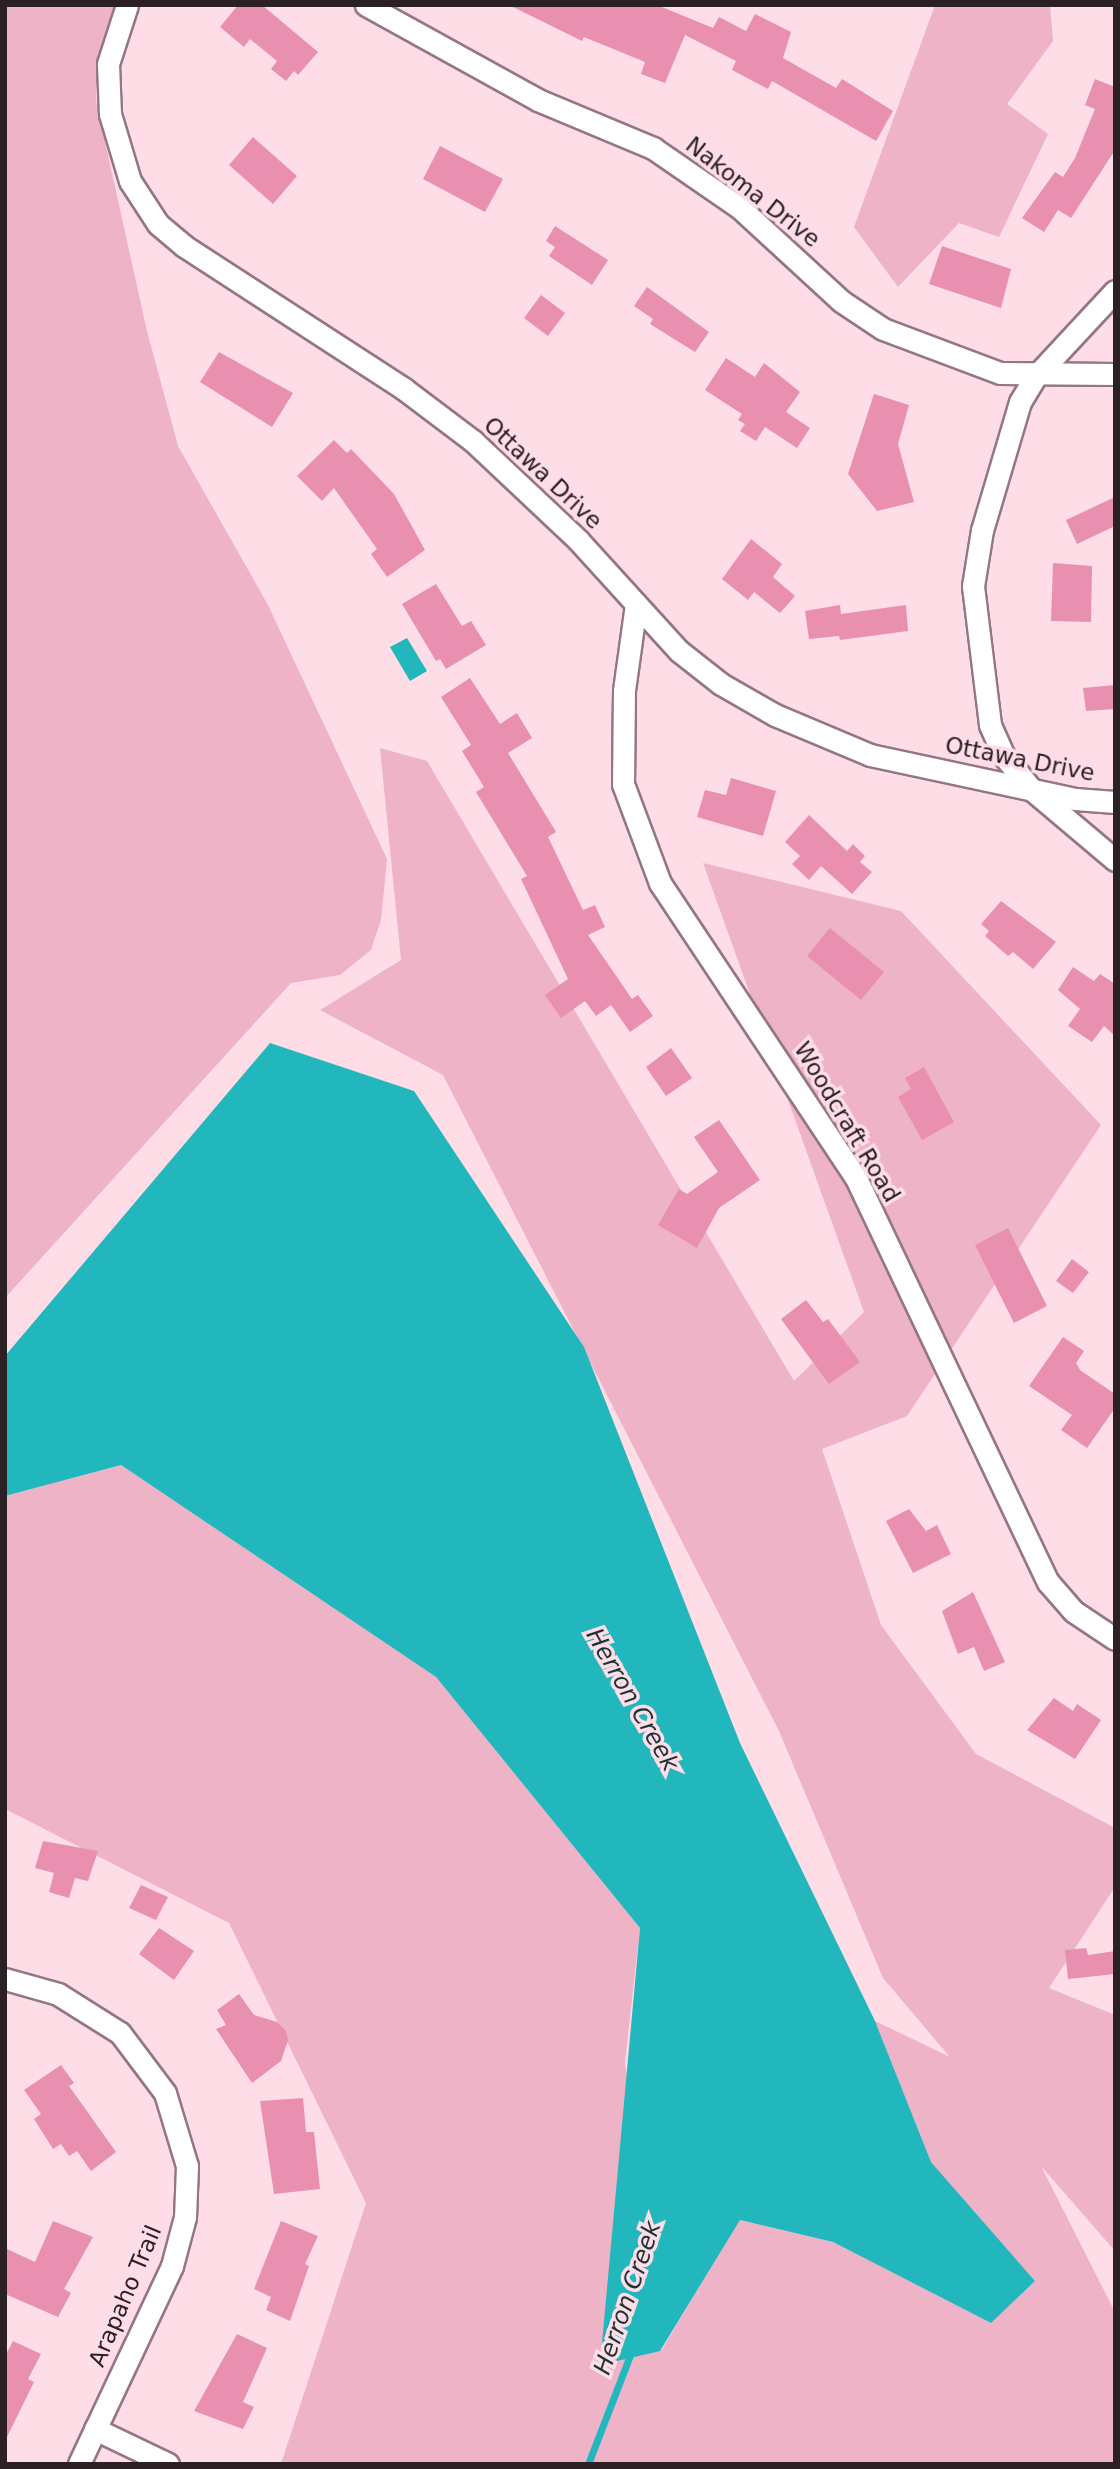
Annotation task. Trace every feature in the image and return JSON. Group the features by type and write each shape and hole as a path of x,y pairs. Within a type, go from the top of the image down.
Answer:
{"street":[{"name":"Ottawa Drive","path":"127,5 108,64 110,114 130,181 158,224 184,246 404,389 473,441 578,540 679,651 721,684 806,730 870,755 1031,789 1115,802"},
{"name":"Nakoma Drive","path":"366,5 538,100 653,148 740,208 841,301 883,329 1000,373 1035,377 1115,374"},
{"path":"1115,291 1035,377 1013,420 977,549 973,586 990,725 1004,756 1031,789 1115,860"},
{"name":"Woodcraft Road","path":"636,604 624,690 623,784 660,883 856,1178 1048,1582 1073,1611 1115,1639"},
{"name":"Arapaho Trail","path":"5,1979 69,1999 120,2033 153,2071 182,2141 188,2192 180,2242 79,2464"},
{"path":"95,2429 168,2464"}],"shaded area":[{"path":"5,5 116,5 99,58 96,101 147,331 178,446 268,605 387,859 381,920 371,950 340,975 291,983 5,1298"},
{"path":"935,5 1050,5 1053,41 1007,104 1048,134 999,237 959,223 898,287 854,227"},
{"path":"380,748 427,761 794,1381 864,1312 703,863 901,911 1101,1125 907,1416 822,1449 881,1625 976,1754 1115,1828 1115,1887 1049,1988 1115,2015 1115,2251 1041,2166 1115,2312 1115,2464 281,2464 366,2203 229,1923 5,1809 5,1496 121,1465 436,1677 640,1928 625,2062 661,2351 739,2220 833,2242 991,2323 1035,2281 931,2162 875,2021 950,2057 883,1978 779,1731 443,1075 320,1010 401,960"}],"water":[{"path":"407,638 427,671 410,681 390,647"},
{"path":"270,1043 414,1091 584,1347 740,1743 875,2021 931,2162 1035,2281 991,2323 833,2242 740,2220 660,2351 600,2365 640,1928 436,1677 121,1465 5,1496 5,1356"}],"building":[{"path":"238,5 262,5 318,52 298,75 294,71 286,81 271,69 277,61 250,39 244,47 220,27"},
{"path":"509,5 657,5 713,28 719,17 746,31 755,14 791,32 783,58 836,88 842,79 893,111 876,141 772,81 768,89 732,70 736,61 685,35 665,83 641,74 645,62 584,37 582,41"},
{"path":"1095,79 1115,87 1115,150 1071,218 1058,210 1044,232 1022,218 1055,172 1063,177 1075,158 1095,109 1085,105"},
{"path":"253,137 297,176 273,204 229,165"},
{"path":"440,146 503,179 485,212 423,179"},
{"path":"555,226 608,260 592,285 549,256 555,247 546,241"},
{"path":"942,246 1011,269 1001,308 929,284"},
{"path":"647,287 709,332 695,352 650,324 653,319 634,306"},
{"path":"541,295 565,313 548,336 524,318"},
{"path":"219,352 293,393 272,427 200,382"},
{"path":"726,358 755,377 764,363 800,392 786,412 810,428 797,448 765,427 756,441 740,431 745,424 738,420 742,414 705,390"},
{"path":"874,394 909,405 898,444 914,502 877,511 848,474"},
{"path":"334,440 347,453 351,449 394,494 425,550 387,577 371,554 377,549 334,488 322,501 297,476"},
{"path":"1115,497 1115,526 1077,544 1066,520"},
{"path":"751,539 782,564 773,577 795,596 780,613 754,592 748,600 722,579"},
{"path":"1053,563 1092,566 1091,622 1051,621"},
{"path":"436,584 462,626 471,621 486,645 446,669 440,659 436,661 402,604"},
{"path":"840,605 841,614 906,605 908,631 840,640 839,636 809,639 805,611"},
{"path":"470,678 500,724 517,713 532,738 508,753 556,832 548,837 583,910 595,905 605,927 588,935 632,999 638,995 653,1016 630,1032 611,1005 596,1016 585,1001 561,1018 545,995 568,979 521,879 527,876 476,792 484,787 462,751 471,745 441,697"},
{"path":"1115,685 1115,709 1086,711 1083,688"},
{"path":"731,778 776,791 763,836 697,817 705,790 726,795"},
{"path":"809,815 847,851 853,844 865,856 860,862 872,872 852,894 821,866 809,880 792,864 800,856 785,842"},
{"path":"1001,901 1056,942 1033,969 1013,952 1008,956 985,936 989,931 981,924"},
{"path":"830,928 884,972 861,1000 807,956"},
{"path":"1073,967 1094,981 1100,974 1115,984 1115,1036 1104,1026 1092,1042 1068,1026 1080,1009 1058,990"},
{"path":"671,1048 692,1078 666,1096 646,1067"},
{"path":"924,1067 954,1122 922,1140 898,1097 911,1089 905,1078"},
{"path":"719,1120 760,1180 719,1208 697,1248 658,1225 679,1189 687,1194 718,1172 694,1137"},
{"path":"1008,1228 1047,1306 1014,1323 975,1245"},
{"path":"1072,1259 1089,1272 1073,1293 1056,1281"},
{"path":"806,1300 823,1322 828,1319 860,1362 829,1384 781,1319"},
{"path":"1063,1337 1084,1351 1076,1363 1080,1370 1115,1394 1115,1408 1087,1448 1061,1430 1072,1415 1029,1386"},
{"path":"909,1509 926,1531 937,1525 951,1554 913,1573 886,1521"},
{"path":"973,1592 1005,1662 984,1671 974,1647 958,1654 942,1611"},
{"path":"1054,1698 1073,1711 1077,1704 1101,1720 1075,1759 1027,1730"},
{"path":"43,1841 98,1851 88,1881 75,1878 69,1898 49,1892 54,1873 35,1868"},
{"path":"141,1885 168,1897 156,1920 129,1908"},
{"path":"159,1928 194,1951 174,1980 139,1954"},
{"path":"1086,1948 1088,1955 1115,1951 1115,1974 1068,1979 1065,1950"},
{"path":"239,1994 254,2015 277,2022 286,2031 288,2040 281,2061 252,2083 216,2029 226,2025 217,2010"},
{"path":"61,2065 74,2083 69,2086 116,2152 91,2171 77,2151 69,2156 61,2144 53,2149 34,2119 41,2114 24,2090"},
{"path":"303,2098 306,2132 314,2132 320,2189 274,2194 260,2101"},
{"path":"53,2221 93,2237 64,2289 71,2293 58,2317 5,2294 5,2248 35,2262"},
{"path":"281,2221 318,2236 305,2264 309,2266 290,2321 266,2310 271,2297 254,2289"},
{"path":"237,2334 267,2348 243,2402 254,2407 243,2429 194,2411"},
{"path":"13,2341 41,2354 28,2379 34,2382 5,2441 5,2356"}],"waterway":[{"name":"Herron Creek","path":"588,2464 632,2350"}]}
